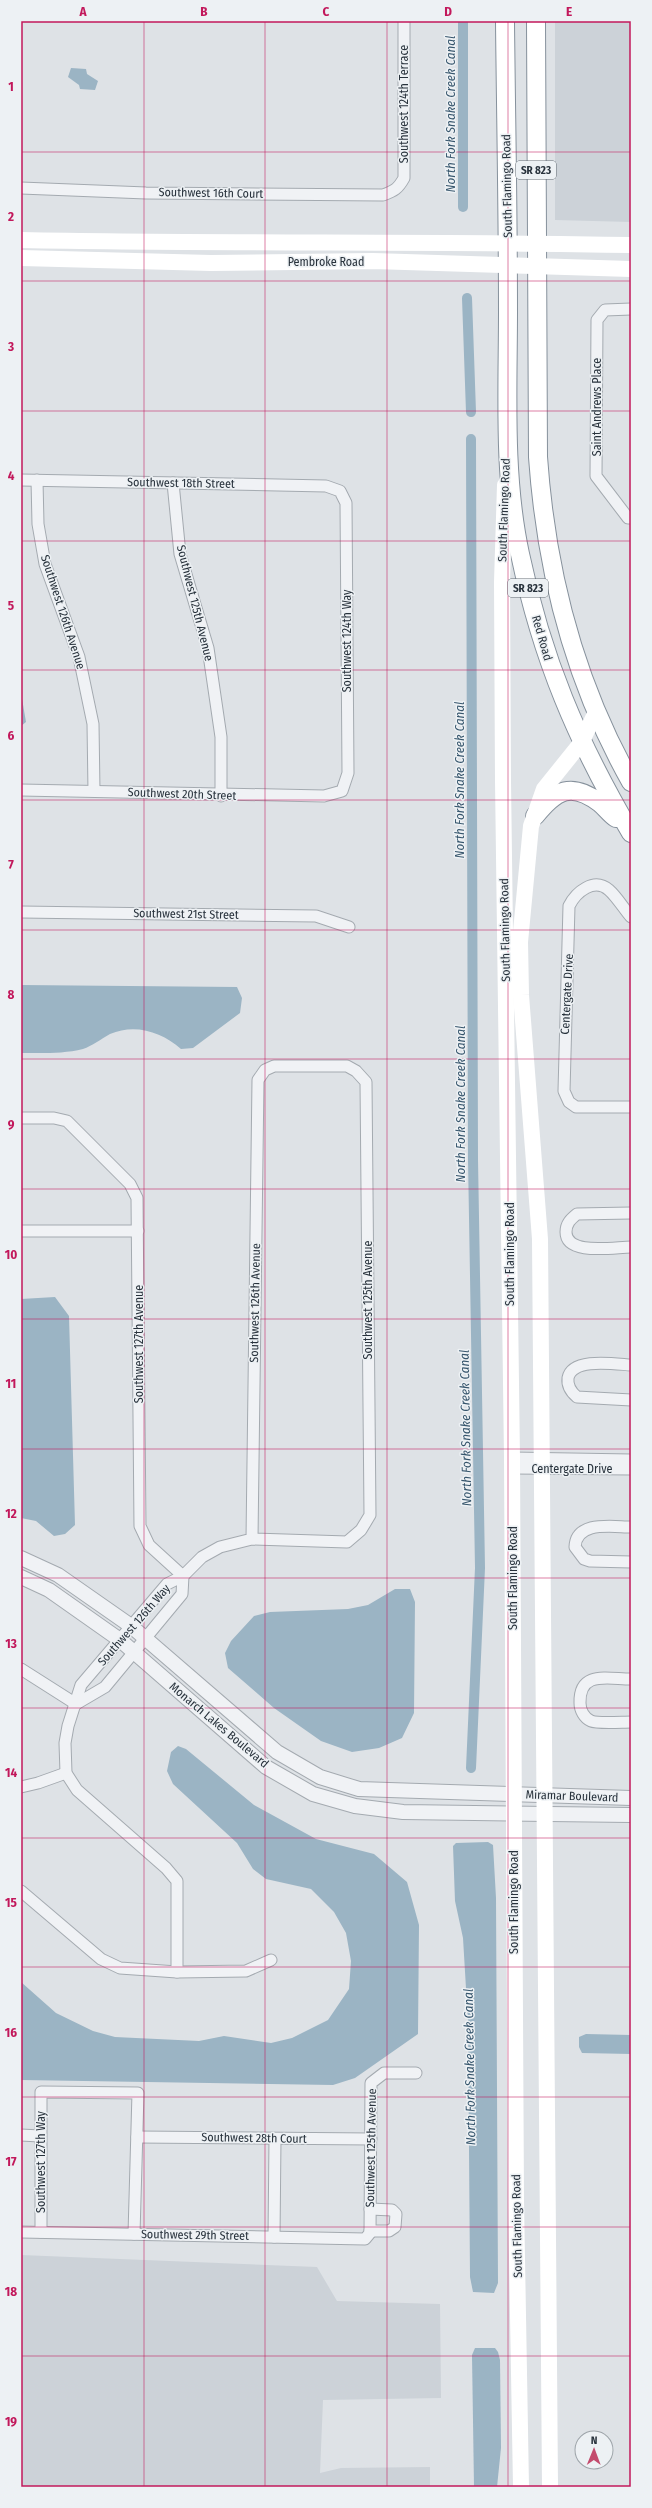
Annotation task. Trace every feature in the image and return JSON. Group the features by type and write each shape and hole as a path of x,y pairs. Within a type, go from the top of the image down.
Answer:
{"highway":[{"name":"South Flamingo Road","path":"505,21 508,242 508,426"},
{"name":"SR 823","path":"536,21 538,457 541,502 550,556 573,650 596,712 631,782"},
{"name":"Red Road","path":"508,426 513,506 520,552 547,656 581,743 629,829"},
{"path":"534,816 547,800 560,792 575,790 589,795 629,829"}],"main road":[{"name":"Pembroke Road","path":"21,240 118,242 508,242 631,245"},
{"name":"Pembroke Road","path":"21,258 211,263 372,261 631,269"},
{"name":"South Flamingo Road","path":"508,426 503,520 502,598 512,1463 513,1793 521,2487"},
{"name":"South Flamingo Road","path":"550,2487 540,1239 521,995 524,890 531,826 544,789 581,743 596,712"}],"street":[{"name":"Southwest 124th Terrace","path":"399,187 404,178 405,162 404,21"},
{"name":"Southwest 16th Court","path":"21,188 146,193 383,195 399,187"},
{"path":"117,261 118,242"},
{"name":"Saint Andrews Place","path":"631,309 605,310 597,320 596,476 628,518 631,518"},
{"name":"Southwest 18th Street","path":"21,480 326,486 340,491"},
{"name":"Southwest 126th Avenue","path":"37,480 38,524 45,564 79,657 93,724 94,791"},
{"name":"Southwest 125th Avenue","path":"173,483 180,554 208,648 221,737 221,796"},
{"name":"Southwest 124th Way","path":"340,491 346,503 348,773 342,791"},
{"name":"Southwest 20th Street","path":"21,790 221,796 324,796 342,791"},
{"name":"Centergate Drive","path":"631,917 608,889 596,886 584,888 574,897 569,906 564,1084 564,1091 569,1102 576,1107 631,1107"},
{"name":"Southwest 21st Street","path":"21,912 316,916 349,927"},
{"name":"Southwest 126th Avenue","path":"252,1540 258,1080 265,1070 274,1066 347,1066 356,1071"},
{"name":"Southwest 125th Avenue","path":"252,1540 347,1542 361,1530 370,1515 366,1082 356,1071"},
{"name":"Southwest 127th Avenue","path":"21,1118 54,1118 68,1121 130,1184 137,1198 140,1526 148,1545 184,1576"},
{"path":"631,1213 577,1214 571,1219 566,1234 568,1242 574,1246 584,1248 631,1247"},
{"path":"21,1231 138,1231"},
{"path":"631,1365 580,1365 572,1370 568,1377 568,1386 577,1397 631,1400"},
{"name":"Centergate Drive","path":"512,1463 606,1464 631,1460"},
{"name":"Centergate Drive","path":"606,1464 631,1469"},
{"path":"631,1527 594,1527 583,1530 578,1536 575,1547 579,1554 590,1561 631,1562"},
{"path":"184,1576 202,1557 220,1547 252,1540"},
{"name":"Monarch Lakes Boulevard","path":"21,1558 58,1575 131,1626 277,1752 320,1777 359,1789 513,1793"},
{"name":"Southwest 126th Way","path":"66,1773 65,1743 82,1685 167,1584 184,1576"},
{"name":"Southwest 126th Way","path":"76,1704 104,1687 182,1594 184,1576"},
{"name":"Monarch Lakes Boulevard","path":"21,1578 49,1590 120,1640 266,1767 313,1794 355,1806 403,1812 514,1815"},
{"path":"21,1669 76,1704"},
{"path":"631,1679 593,1678 581,1689 580,1705 584,1715 592,1722 631,1722"},
{"path":"21,1786 38,1783 66,1773 77,1790 166,1868 177,1881 177,1972"},
{"name":"Miramar Boulevard","path":"513,1793 544,1796 631,1798"},
{"name":"Miramar Boulevard","path":"514,1815 544,1814 631,1816"},
{"path":"21,1891 100,1959 120,1968 177,1972 246,1971 271,1960"},
{"name":"Southwest 125th Avenue","path":"369,2234 371,2083 384,2073 416,2073"},
{"name":"Southwest 127th Way","path":"41,2232 41,2092 138,2093 137,2136"},
{"path":"21,2135 40,2136"},
{"path":"134,2234 137,2136"},
{"name":"Southwest 28th Court","path":"137,2136 275,2139 371,2139"},
{"path":"274,2237 275,2139"},
{"name":"Southwest 29th Street","path":"21,2232 274,2237 369,2234 396,2228 396,2214 392,2210 370,2209"}],"shaded area":[{"path":"555,21 631,21 631,222 555,220"},
{"path":"21,2255 317,2267 337,2301 440,2304 441,2398 323,2400 320,2473 341,2468 430,2467 430,2487 21,2487"}],"water":[{"path":"71,68 86,69 87,74 98,81 95,90 80,89 79,85 68,77"},
{"path":"21,693 26,722 21,726"},
{"path":"21,985 237,987 242,998 240,1013 193,1048 181,1049 174,1043 157,1034 138,1029 129,1029 110,1034 83,1049 75,1051 21,1053"},
{"path":"55,1297 69,1316 75,1525 65,1534 54,1536 36,1521 21,1518 21,1299"},
{"path":"395,1589 410,1589 415,1602 414,1713 402,1738 379,1748 352,1752 321,1741 274,1708 228,1668 225,1653 231,1641 254,1616 270,1612 348,1609 368,1605"},
{"path":"178,1746 186,1749 254,1805 316,1839 374,1854 407,1882 419,1925 418,2034 355,2078 333,2085 21,2080 21,1982 56,2013 93,2031 115,2037 199,2041 224,2036 271,2043 292,2038 328,2020 349,1989 351,1961 346,1933 334,1912 311,1889 266,1879 253,1869 237,1843 173,1784 167,1771 171,1752"},
{"path":"488,1842 493,1845 496,1898 498,2283 494,2293 473,2292 470,2277 468,2022 463,1938 455,1901 453,1846 456,1843"},
{"path":"586,2034 631,2035 631,2054 582,2053 579,2047 579,2037"},
{"path":"475,2348 495,2348 498,2352 500,2360 501,2448 497,2487 474,2487 472,2355"}],"waterway":[{"name":"North Fork Snake Creek Canal","path":"463,21 463,207"},
{"name":"North Fork Snake Creek Canal","path":"467,298 471,412"},
{"name":"North Fork Snake Creek Canal","path":"471,439 473,1159 480,1568 471,1768"}]}
